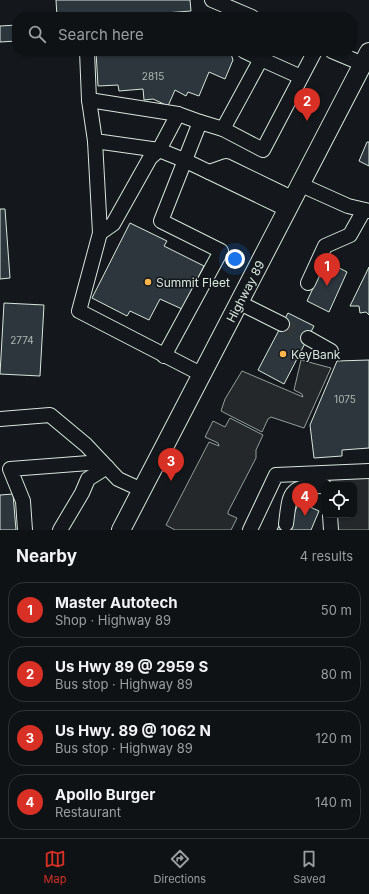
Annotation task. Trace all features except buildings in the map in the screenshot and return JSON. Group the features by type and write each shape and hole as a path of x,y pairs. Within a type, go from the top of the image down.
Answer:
{"main road":[{"name":"Highway 89","path":"121,530 292,197 366,58"}],"street":[{"path":"212,0 240,12"},
{"path":"87,56 89,100 95,141 100,234 79,312 201,374"},
{"path":"254,56 301,77"},
{"path":"89,100 178,114 223,129 263,150 312,56"},
{"path":"223,129 260,59"},
{"path":"100,234 113,224 150,158 159,150 178,114"},
{"path":"164,356 221,251 162,221 184,160 200,122"},
{"path":"95,141 159,150 209,172 292,197 339,203 367,211 350,235 325,246 308,283"},
{"path":"238,302 282,324"},
{"path":"308,338 331,350"},
{"path":"0,419 50,415 86,445 118,478 142,490"},
{"path":"24,530 23,501 10,469 104,464"},
{"path":"60,530 82,493 88,479 104,464"},
{"path":"286,524 289,498 294,491 326,481 369,471"},
{"path":"250,530 276,475 326,481"},
{"path":"330,518 331,530"}],"shaded area":[{"path":"301,360 331,368 304,428 271,417 268,419 262,432 221,411 225,399 242,371 303,397 302,394 294,390"},
{"path":"230,418 263,435 256,450 256,458 228,512 228,514 237,518 231,530 175,530 166,525 209,442 219,446 218,443 205,437 213,421 225,427"},
{"path":"369,475 369,530 325,530 324,518 357,518 357,482 322,481"}],"tunnel":[{"path":"282,324 308,338"}],"place":[{"name":"Us Hwy 89 @ 2959 S","path":"307,121"},
{"name":"Summit Fleet","path":"148,282"},
{"name":"Master Autotech","path":"327,286"},
{"name":"KeyBank","path":"283,354"},
{"name":"Us Hwy. 89 @ 1062 N","path":"171,481"},
{"name":"Apollo Burger","path":"305,516"}]}
